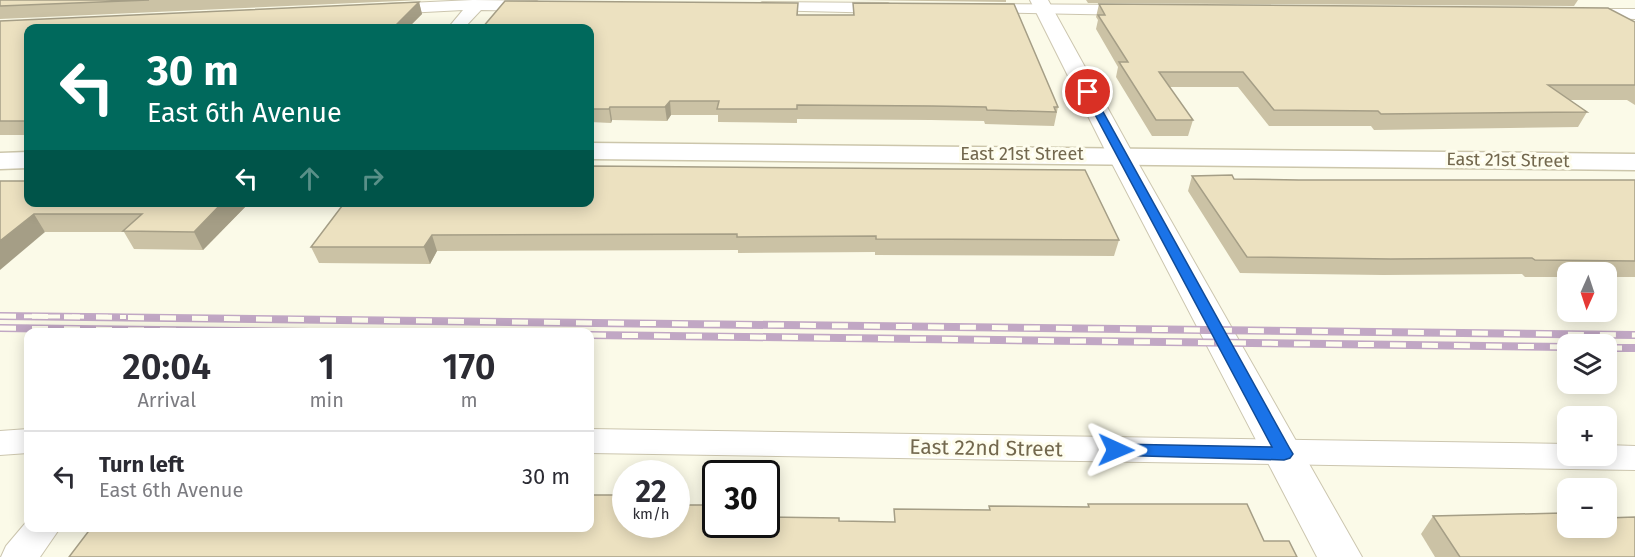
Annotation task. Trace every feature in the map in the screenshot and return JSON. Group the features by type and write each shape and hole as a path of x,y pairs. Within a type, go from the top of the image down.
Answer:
{"main road":[{"name":"East 21st Street","path":"594,150 1120,154 1635,162"},
{"path":"0,161 24,160"}],"street":[{"path":"1602,0 1633,16"},
{"path":"369,10 478,3 547,6"},
{"path":"460,24 478,3"},
{"path":"1042,5 1120,154 1341,557"},
{"path":"961,9 1042,5 1151,10"},
{"path":"748,7 902,8"},
{"path":"1569,14 1633,16"},
{"path":"0,443 24,441"},
{"name":"East 22nd Street","path":"594,441 1635,458"},
{"path":"19,557 40,532"}],"building":[{"path":"0,0 149,0 0,6"},
{"path":"505,1 798,3 797,15 854,15 853,3 1014,4 1058,107 1054,107 1056,112 932,106 797,105 797,109 717,109 719,101 670,101 665,107 594,109 594,24 485,24"},
{"path":"419,2 397,24 24,24 24,121 0,121 0,21"},
{"path":"1099,4 1608,8 1635,22 1635,85 1548,85 1587,112 1381,114 1378,111 1274,110 1243,72 1159,72 1193,120 1156,120 1119,62 1128,62 1098,15 1105,15"},
{"path":"594,166 1085,170 1119,240 876,239 876,236 737,237 737,234 432,235 424,247 311,247 341,207 594,207"},
{"path":"1232,175 1234,179 1299,180 1635,180 1635,261 1535,260 1532,258 1247,257 1192,176"},
{"path":"0,181 24,181 24,207 218,207 194,232 123,231 142,214 34,214 0,241"},
{"path":"594,495 612,495 612,538 690,538 690,505 702,505 702,538 780,538 780,517 895,522 894,509 990,510 989,506 1247,504 1264,541 1289,541 1297,557 69,557 88,532 594,532"},
{"path":"1557,513 1557,538 1617,538 1617,518 1635,517 1635,557 1460,557 1433,516"}],"railway":[{"path":"126,317 0,316 1635,335"},
{"path":"0,328 24,328"},
{"path":"594,335 1557,347"},
{"path":"1617,348 1635,348"}],"route":[{"path":"1088,92 1284,454 1116,450"}]}
